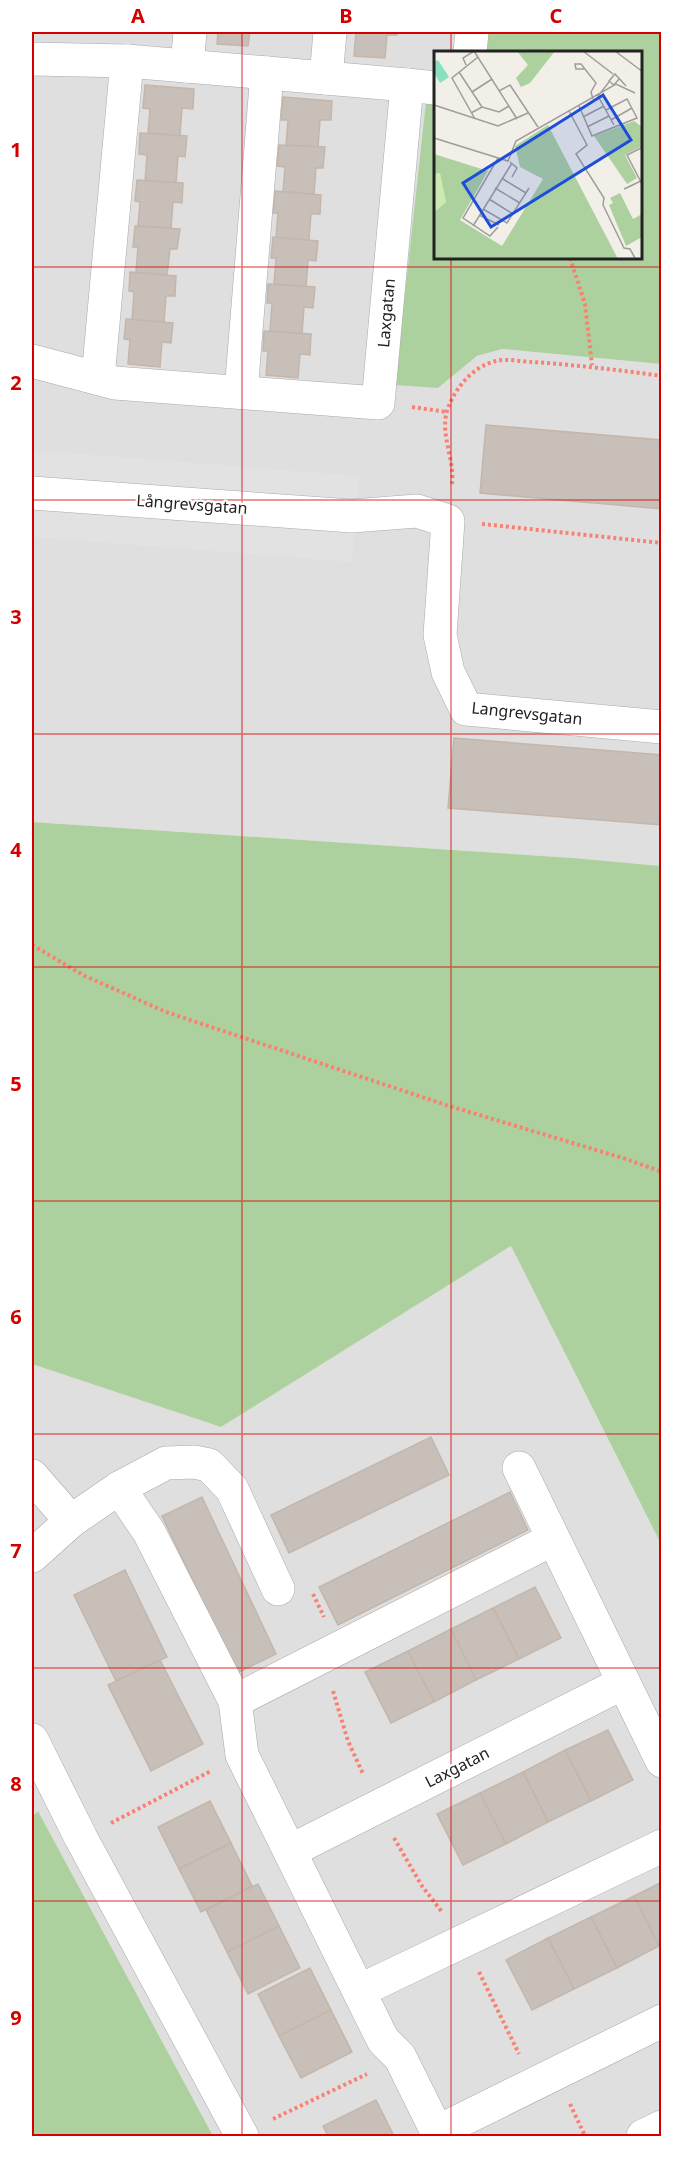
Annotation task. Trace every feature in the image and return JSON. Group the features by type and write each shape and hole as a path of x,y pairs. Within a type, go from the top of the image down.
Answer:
{"street":[{"path":"187,66 190,32"},
{"path":"326,78 330,32"},
{"path":"470,51 472,32"},
{"name":"Laxgatan","path":"32,59 127,61 421,86 378,403 115,383 32,361"},
{"path":"98,378 127,61"},
{"path":"241,392 267,73"},
{"name":"Långrevsgatan","path":"32,493 352,516 417,511 448,521"},
{"name":"Langrevsgatan","path":"448,521 440,635 448,672 466,709 662,727"},
{"path":"32,1556 71,1521 119,1488 166,1463 194,1462 209,1466 232,1489 278,1589"},
{"path":"519,1468 662,1761"},
{"path":"32,1476 71,1521"},
{"path":"119,1488 149,1532 235,1701 242,1755 383,2040 400,2057 438,2134 662,2022"},
{"path":"235,1701 553,1539"},
{"name":"Laxgatan","path":"290,1851 624,1683"},
{"path":"32,1740 81,1838 241,2135"},
{"path":"359,1991 662,1846"},
{"path":"643,2136 662,2127"}],"path":[{"path":"571,260 585,304 592,366"},
{"path":"662,376 592,366 497,360 475,369 455,393 447,412 445,431 453,473 448,521 662,543"},
{"path":"32,945 84,976 166,1012 446,1105 662,1172"},
{"path":"81,1838 242,1755"},
{"path":"241,2135 400,2057"}],"shaded area":[{"path":"32,32 487,32 486,51 434,51 434,102 426,102 438,388 477,356 502,349 661,364 661,866 573,858 32,822"},
{"path":"32,450 359,476 352,562 32,537"},
{"path":"511,1246 661,1544 661,2136 213,2136 38,1811 32,1817 32,1364 221,1427"}],"green space":[{"path":"487,32 661,32 661,364 502,349 477,356 438,388 395,385 426,102 434,102 434,260 642,260 642,51 486,51"},
{"path":"32,822 573,858 661,866 661,1544 511,1246 221,1427 32,1364"},
{"path":"38,1811 213,2136 32,2136 32,1817"}],"building":[{"path":"218,32 250,32 248,46 217,44"},
{"path":"356,32 397,32 397,35 387,35 385,58 354,56"},
{"path":"145,85 194,89 193,109 182,108 180,136 148,133 150,109 143,108"},
{"path":"283,97 332,101 331,120 320,120 318,147 286,145 288,120 281,120"},
{"path":"140,133 187,136 185,157 178,156 176,183 145,181 147,155 139,154"},
{"path":"279,145 325,147 323,168 316,168 314,194 283,192 285,167 277,166"},
{"path":"137,180 183,183 182,203 173,202 171,228 138,226 140,202 135,201"},
{"path":"275,191 321,195 320,214 311,214 309,240 276,238 278,213 273,213"},
{"path":"135,226 180,229 177,249 170,249 167,275 136,272 138,247 133,247"},
{"path":"273,237 318,241 316,261 308,260 306,287 274,284 276,258 271,258"},
{"path":"130,272 176,276 175,296 166,296 164,322 132,320 134,292 129,291"},
{"path":"268,284 315,287 313,308 304,307 302,334 270,331 272,303 267,303"},
{"path":"126,319 173,323 171,343 162,342 160,367 128,364 130,340 124,339"},
{"path":"264,331 311,334 310,355 300,354 298,378 266,375 268,351 263,351"},
{"path":"486,425 662,440 662,509 480,493"},
{"path":"454,738 662,755 662,825 448,808"},
{"path":"431,1437 449,1475 289,1553 271,1515"},
{"path":"510,1492 528,1530 338,1625 319,1587"},
{"path":"202,1497 276,1654 237,1673 162,1516"},
{"path":"125,1570 167,1657 116,1681 74,1595"},
{"path":"535,1587 561,1638 519,1659 493,1608"},
{"path":"493,1608 519,1659 476,1680 451,1629"},
{"path":"451,1629 476,1680 434,1702 408,1651"},
{"path":"408,1651 434,1702 391,1723 365,1672"},
{"path":"160,1660 203,1744 151,1771 108,1685"},
{"path":"608,1730 633,1780 591,1801 565,1750"},
{"path":"565,1750 591,1801 548,1822 523,1772"},
{"path":"523,1772 548,1822 506,1844 480,1793"},
{"path":"480,1793 506,1844 463,1865 437,1814"},
{"path":"210,1801 231,1843 179,1869 158,1827"},
{"path":"231,1843 252,1886 201,1912 179,1869"},
{"path":"662,1882 662,1945 659,1946 634,1896"},
{"path":"258,1884 279,1926 227,1952 206,1910"},
{"path":"634,1896 659,1946 617,1968 591,1917"},
{"path":"591,1917 617,1968 574,1989 548,1938"},
{"path":"279,1926 300,1968 248,1994 227,1952"},
{"path":"548,1938 574,1989 532,2010 506,1960"},
{"path":"310,1968 331,2010 279,2036 258,1994"},
{"path":"331,2010 352,2052 301,2078 279,2036"},
{"path":"376,2100 394,2136 328,2136 323,2126"}]}
